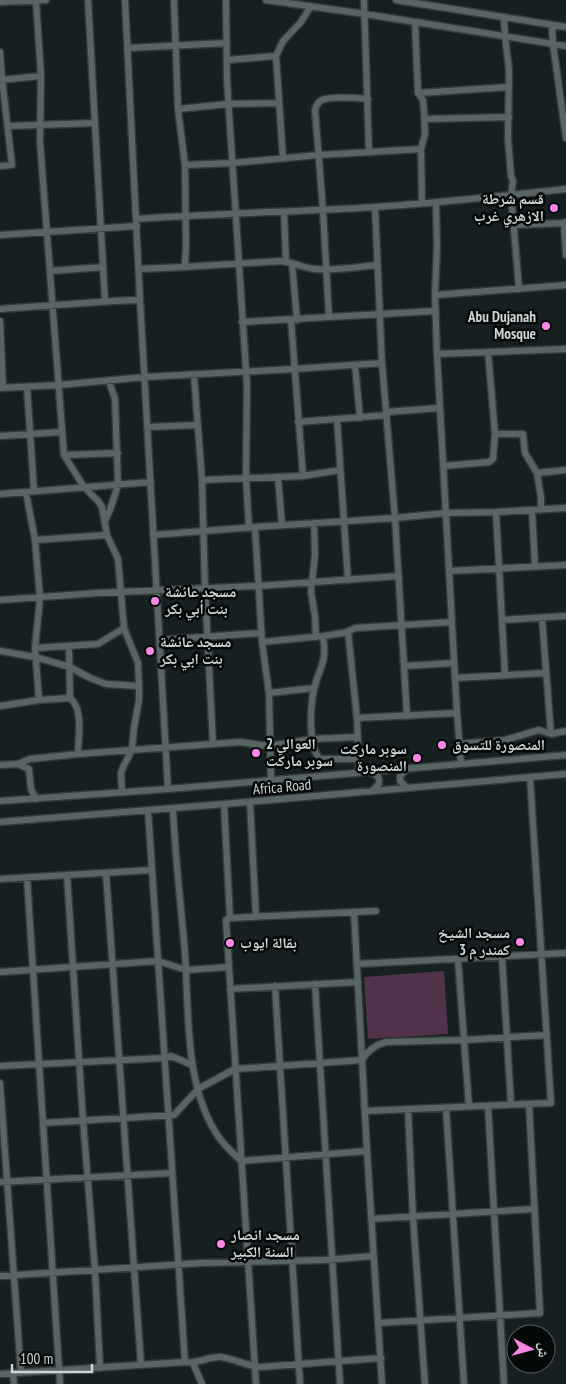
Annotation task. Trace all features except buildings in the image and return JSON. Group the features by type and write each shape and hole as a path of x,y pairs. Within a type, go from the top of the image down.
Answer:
{"street":[{"path":"36,0 41,76 39,125 64,455 84,488 93,495 102,507 108,536 118,559 124,628 138,663 139,686 132,750 122,770 122,792"},
{"path":"0,2 46,0"},
{"path":"88,0 105,301"},
{"path":"125,0 168,789"},
{"path":"174,0 178,110 185,165 186,256 184,268"},
{"path":"226,0 228,104 246,386 246,478 262,642 269,692 271,780"},
{"path":"269,0 566,46"},
{"path":"364,0 370,152"},
{"path":"396,0 423,2 566,27"},
{"path":"283,158 276,56 287,36 301,22 311,6"},
{"path":"504,17 509,70 508,138 513,181 511,195 519,288"},
{"path":"415,22 418,93 423,100 425,119 425,134 421,149 422,203"},
{"path":"552,25 566,138"},
{"path":"128,48 227,42"},
{"path":"0,52 1,79 12,165 0,166"},
{"path":"227,60 276,56"},
{"path":"1,79 41,76"},
{"path":"418,93 509,87"},
{"path":"329,317 315,110 320,101 327,99 368,98"},
{"path":"178,110 228,104 279,103"},
{"path":"425,119 509,117"},
{"path":"8,126 95,123"},
{"path":"185,165 421,149"},
{"path":"0,235 101,228 186,215 284,212 436,203 566,189"},
{"path":"436,203 435,311 461,764"},
{"path":"375,207 382,363 395,518 407,716"},
{"path":"284,212 294,320 294,369 303,476"},
{"path":"514,225 565,222 566,255"},
{"path":"139,269 289,262 309,268 326,270 377,265"},
{"path":"50,271 103,267"},
{"path":"435,295 566,285"},
{"path":"0,309 140,300"},
{"path":"242,322 435,311"},
{"path":"0,321 2,388 145,377 382,363"},
{"path":"437,354 566,349"},
{"path":"443,466 492,460 494,458 495,434 488,352"},
{"path":"355,365 360,418"},
{"path":"194,375 202,480 205,589 213,744"},
{"path":"105,521 118,485 115,399 109,381"},
{"path":"27,387 34,491"},
{"path":"298,422 360,418 386,413 440,408"},
{"path":"337,419 348,580"},
{"path":"148,426 198,425"},
{"path":"0,436 62,432"},
{"path":"495,434 524,434 525,454 538,473 541,510"},
{"path":"64,455 118,453"},
{"path":"202,480 303,476 340,470"},
{"path":"538,473 566,470"},
{"path":"278,477 282,525"},
{"path":"0,494 151,482"},
{"path":"26,492 35,540 40,598 34,648 39,700"},
{"path":"154,535 446,513 566,508"},
{"path":"532,510 536,566"},
{"path":"496,512 505,674"},
{"path":"314,523 314,562 311,595 316,637"},
{"path":"35,540 108,536"},
{"path":"449,571 566,565"},
{"path":"0,600 98,593 312,583 399,576"},
{"path":"502,620 566,616"},
{"path":"542,618 551,734"},
{"path":"262,642 323,636 356,628 452,622"},
{"path":"34,648 98,644 124,628"},
{"path":"348,631 357,718 359,772"},
{"path":"160,640 262,633"},
{"path":"323,636 324,657 314,688 310,719 316,755 319,758 358,759"},
{"path":"69,646 70,698 75,703 79,712 78,754"},
{"path":"0,651 35,657 70,667 106,684 139,686"},
{"path":"404,666 454,663"},
{"path":"455,678 545,673"},
{"path":"269,692 314,688"},
{"path":"0,706 39,700 70,698"},
{"path":"357,718 457,713"},
{"path":"460,744 505,740 539,730 551,734 566,731"},
{"path":"0,765 18,764 30,759 78,754 240,742 269,746 312,739 358,737"},
{"name":"Africa Road","path":"0,801 168,789 566,755"},
{"path":"18,764 29,769 31,790 36,799"},
{"path":"407,788 400,781 400,776 409,768"},
{"path":"368,771 378,776 379,780 379,784 372,791"},
{"name":"Africa Road","path":"0,822 566,774"},
{"path":"365,1111 551,1103 530,778"},
{"path":"250,802 256,917"},
{"path":"224,804 230,918"},
{"path":"174,808 174,834 186,970 189,1043 198,1089 215,1132 241,1161 367,1151"},
{"path":"148,810 179,1264 189,1362 202,1384"},
{"path":"0,880 152,870"},
{"path":"106,873 141,1365"},
{"path":"67,875 95,1270 100,1368"},
{"path":"27,878 60,1384"},
{"path":"256,1384 226,920 230,918 376,910"},
{"path":"354,912 382,1384"},
{"path":"357,964 566,953"},
{"path":"502,957 511,1104"},
{"path":"458,959 469,1107"},
{"path":"0,972 158,961 186,970 229,967"},
{"path":"230,988 358,982"},
{"path":"315,984 340,1384"},
{"path":"275,986 300,1384"},
{"path":"43,1123 174,1115 198,1089 236,1069 362,1060 371,1049 386,1042 547,1035"},
{"path":"0,1066 164,1058 170,1056 192,1065"},
{"path":"0,1083 4,1182 14,1275 21,1373"},
{"path":"379,1323 540,1313 529,1104"},
{"path":"488,1106 504,1384"},
{"path":"446,1108 464,1384"},
{"path":"408,1109 425,1384"},
{"path":"4,1182 172,1173"},
{"path":"371,1220 534,1209"},
{"path":"0,1276 179,1264 293,1261 374,1256"},
{"path":"0,1374 189,1362 213,1357 220,1357 255,1367 381,1358"},
{"path":"13,1374 14,1384"}],"shaded area":[{"path":"444,971 448,1034 368,1039 364,977"}],"place":[{"name":"قسم شرطة الازهري غرب","path":"554,208"},
{"name":"Abu Dujanah Mosque","path":"546,326"},
{"name":"مسجد عائشة بنت أبي بكر","path":"155,601"},
{"name":"مسجد عائشة بنت ابي بكر","path":"150,651"},
{"name":"المنصورة للتسوق","path":"442,745"},
{"name":"العوالي 2 سوبر ماركت","path":"256,753"},
{"name":"سوبر ماركت المنصورة","path":"417,758"},
{"name":"مسجد الشيخ كمندر م 3","path":"520,942"},
{"name":"بقالة ايوب","path":"230,943"},
{"name":"مسجد انصار السنة الكبير","path":"221,1244"}]}
